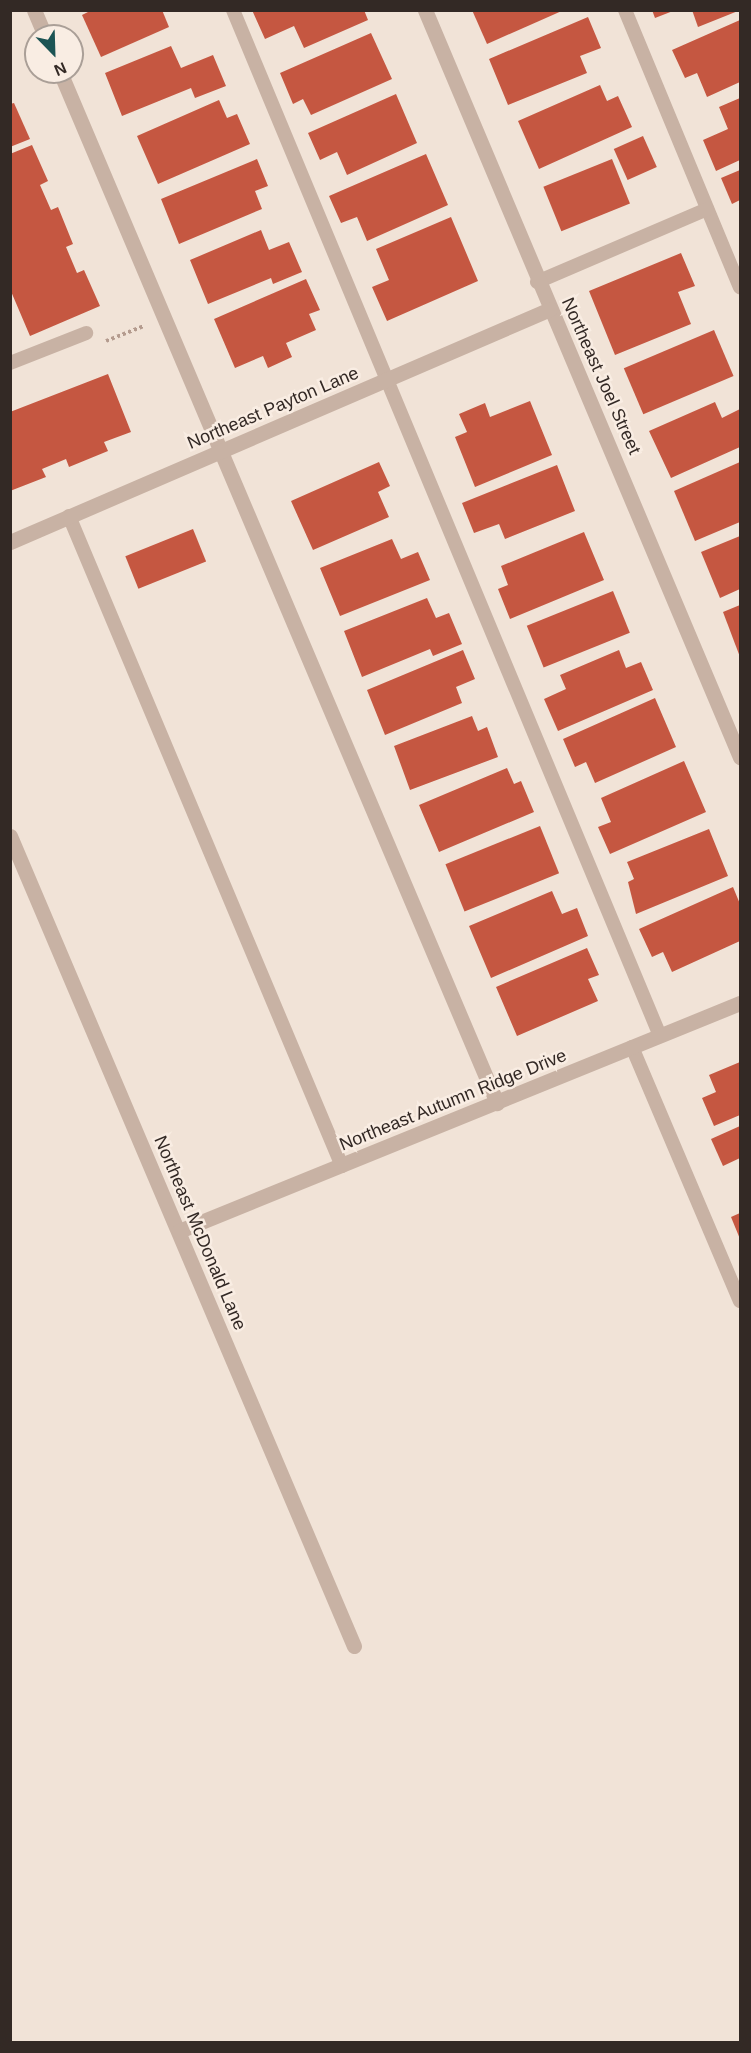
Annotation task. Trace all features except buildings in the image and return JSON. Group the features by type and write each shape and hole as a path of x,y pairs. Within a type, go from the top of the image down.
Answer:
{"street":[{"path":"34,10 40,24"},
{"name":"Northeast Joel Street","path":"425,10 537,282 741,757"},
{"path":"65,84 497,1103"},
{"name":"Northeast Payton Lane","path":"10,542 550,309"},
{"name":"Northeast McDonald Lane","path":"10,836 354,1646"},
{"name":"Northeast Autumn Ridge Drive","path":"179,1231 741,1003"}],"lane":[{"path":"232,10 389,380 660,1035"},
{"path":"625,10 741,287"},
{"path":"537,282 707,209"},
{"path":"10,363 86,333"},
{"path":"69,516 342,1166"},
{"path":"632,1047 741,1301"}],"path":[{"path":"86,333 99,344 164,317"}]}
